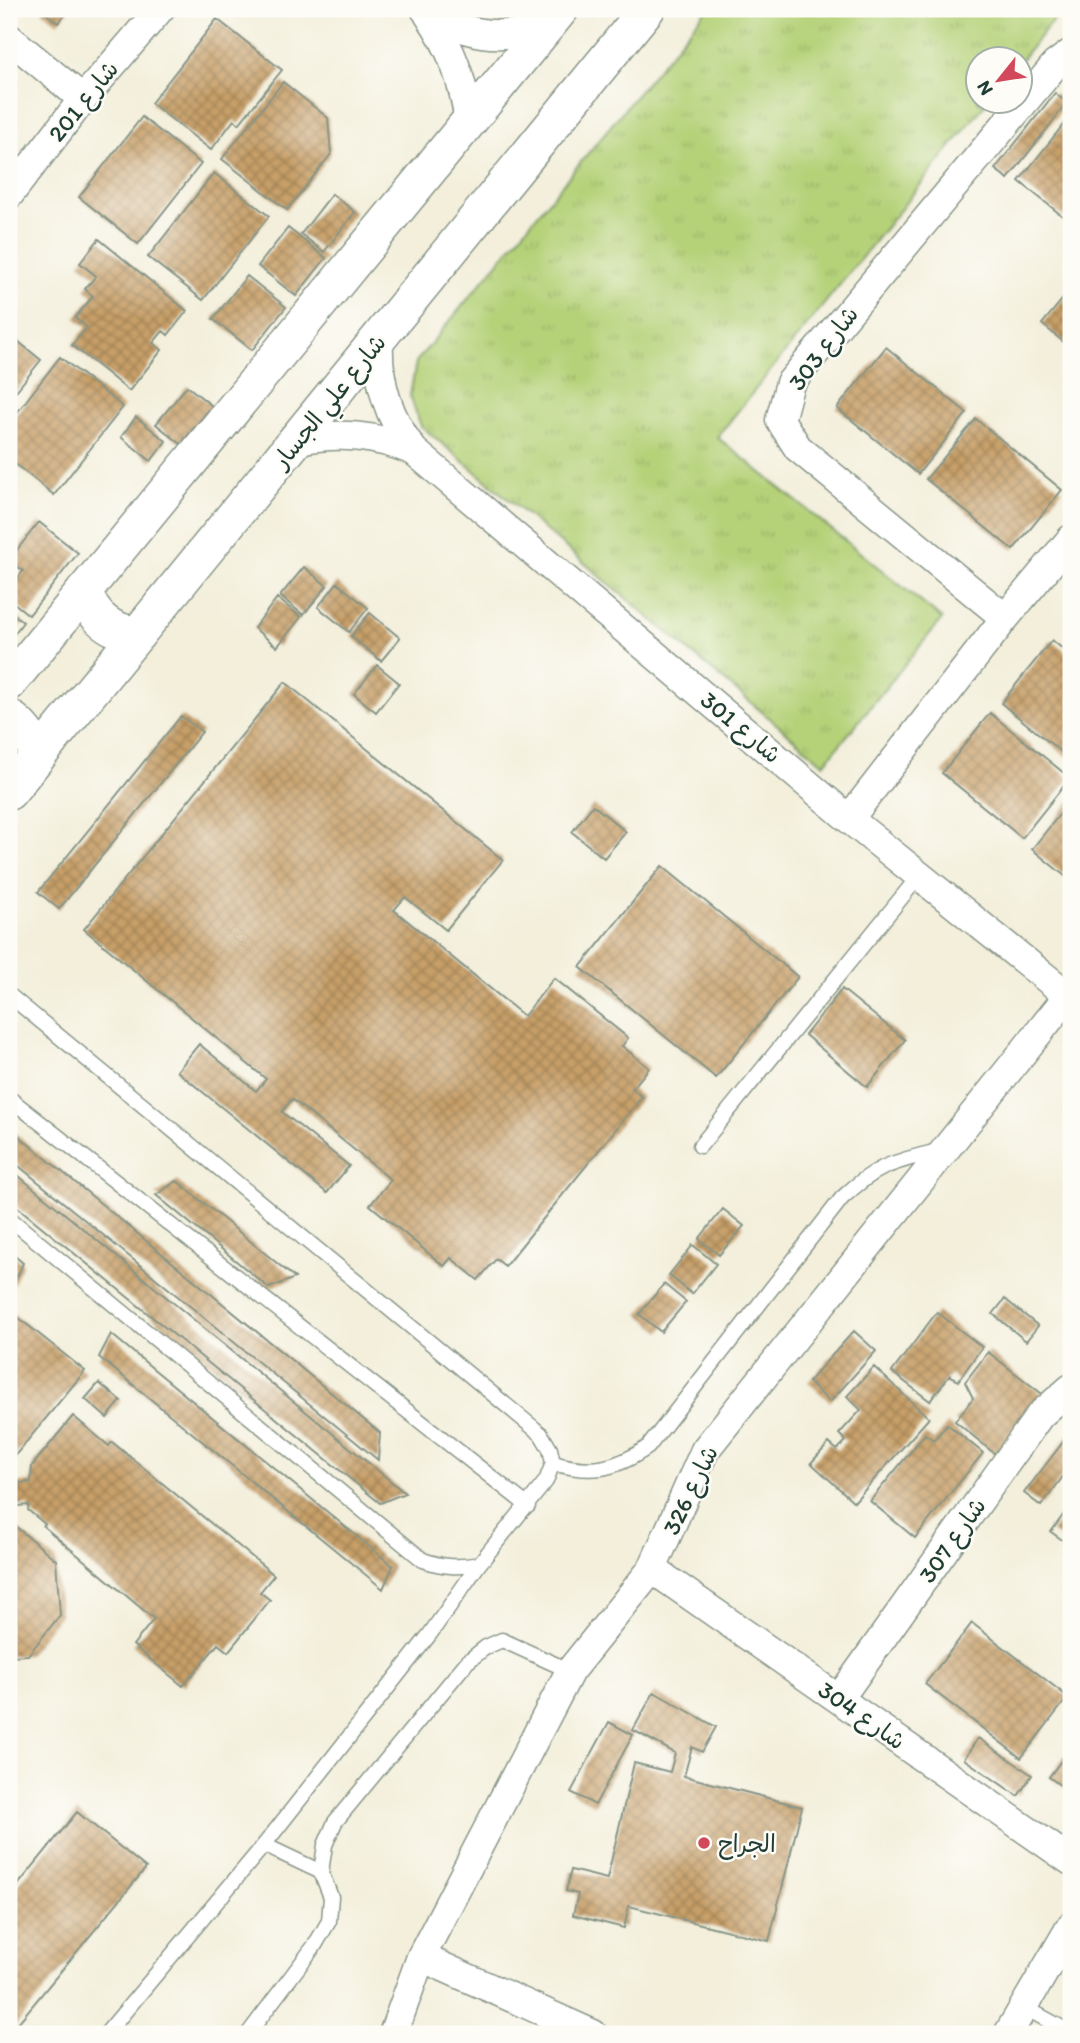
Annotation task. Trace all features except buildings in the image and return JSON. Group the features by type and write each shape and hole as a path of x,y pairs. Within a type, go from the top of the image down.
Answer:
{"street":[{"name":"شارع 201","path":"9,195 83,99 160,9"},
{"path":"424,9 441,20 481,34 502,36 523,34 553,19"},
{"path":"424,9 448,44 457,65 470,122"},
{"name":"شارع علي الجسار","path":"9,792 647,9"},
{"path":"9,683 553,19"},
{"path":"9,38 83,99"},
{"name":"شارع 303","path":"1005,618 798,448 780,420 790,383 1055,65 1071,53"},
{"name":"شارع 301","path":"379,340 380,380 385,399 402,435 414,451 849,819 1070,997"},
{"name":"شارع 301","path":"298,440 322,435 369,437 414,451"},
{"path":"849,819 1005,618 1071,539"},
{"path":"84,591 88,603 104,623 126,634 138,634"},
{"path":"9,717 32,740 38,756"},
{"name":"شارع 326","path":"393,2034 421,1957 570,1671 652,1569 705,1450 1070,997"},
{"name":"شارع 307","path":"839,1699 1040,1415 1071,1388"},
{"name":"شارع 304","path":"652,1569 1071,1861"},
{"path":"1008,2034 1071,1926"},
{"path":"421,1957 593,2034"}],"lane":[{"path":"700,1146 919,876"},
{"path":"9,995 541,1434 550,1449 553,1463 546,1481 479,1564 430,1634 264,1845 106,2034"},
{"path":"9,1098 528,1506"},
{"path":"553,1463 573,1468 603,1468 631,1459 648,1447 842,1198 864,1177 886,1164 947,1148"},
{"path":"9,1218 423,1560 460,1568 479,1564"},
{"path":"248,2034 315,1945 329,1921 331,1897 321,1872 325,1845 335,1822 467,1662 486,1647 502,1640 570,1671"},
{"path":"264,1845 321,1872"},
{"path":"1022,2006 1071,2033"}],"green space":[{"path":"707,9 1062,9 1032,46 964,46 964,116 976,116 717,437 942,619 824,764 421,426 410,396 416,362"}],"place":[{"name":"الجراح","path":"704,1843"}]}
